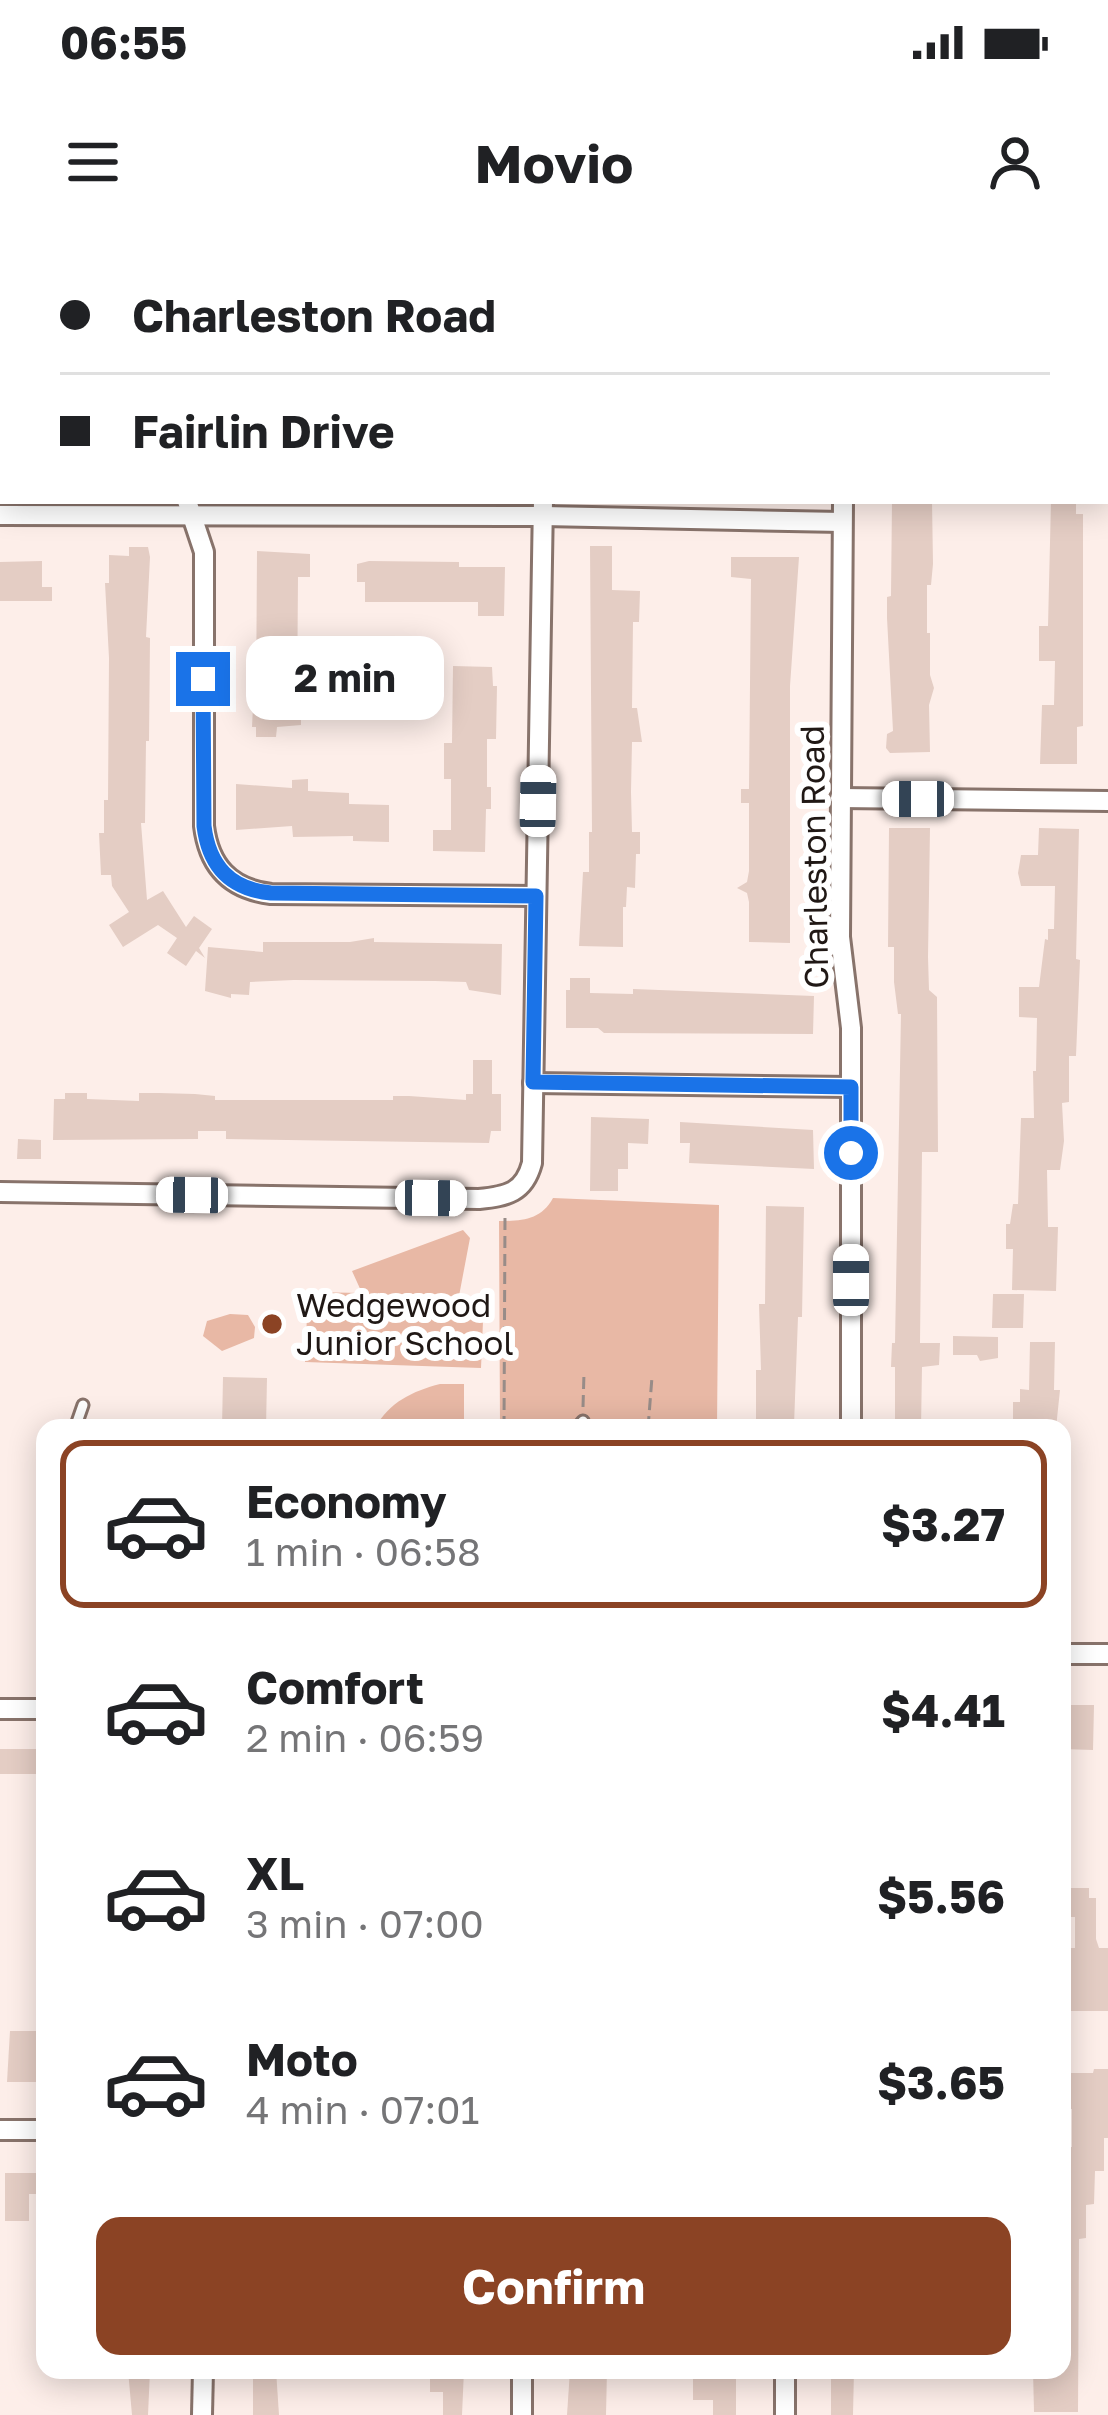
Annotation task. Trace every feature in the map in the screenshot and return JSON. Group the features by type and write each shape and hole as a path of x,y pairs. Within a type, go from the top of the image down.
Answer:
{"street":[{"name":"Charleston Road","path":"843,504 839,937 851,1028 851,1419"},
{"path":"0,515 189,508 543,509 842,522"},
{"path":"189,508 204,552 204,826 207,850 226,877 239,886 271,893 536,896"},
{"path":"0,1192 504,1196 527,1178 532,1163 543,509"},
{"path":"840,798 1108,801"},
{"path":"533,1082 851,1087"},
{"path":"1071,1654 1108,1654"},
{"path":"0,1709 36,1709"},
{"path":"0,2130 36,2131"},
{"path":"202,2415 203,2379"},
{"path":"522,2379 522,2415"},
{"path":"785,2379 785,2415"}],"lane":[{"path":"78,1419 83,1405"}],"path":[{"path":"504,1196 504,1419"},
{"path":"580,1419 584,1373"},
{"path":"649,1419 652,1377"}],"shaded area":[{"path":"553,1198 719,1205 717,1419 500,1419 499,1221 530,1218"},
{"path":"463,1230 470,1238 459,1296 484,1298 481,1368 305,1362 308,1292 362,1293 352,1271"},
{"path":"248,1315 255,1327 254,1338 222,1351 203,1336 207,1321"},
{"path":"464,1384 464,1419 381,1419 420,1390"}],"building":[{"path":"892,504 932,504 933,564 931,585 927,585 934,688 929,705 930,752 890,753 886,748 887,734 893,731 887,618 887,597 891,596"},
{"path":"1051,504 1076,504 1076,514 1083,514 1083,726 1077,727 1077,764 1040,764 1042,705 1054,705 1055,661 1039,661 1039,626 1048,626"},
{"path":"590,546 612,546 612,590 640,591 639,622 633,622 632,708 637,708 642,742 632,742 631,792 632,832 640,832 640,854 636,854 635,888 627,887 623,907 623,947 579,946 583,872 589,872 592,832"},
{"path":"129,547 148,547 150,557 149,741 145,823 141,823 147,900 163,891 186,927 194,916 212,929 199,948 205,958 196,951 186,966 167,953 177,938 158,925 123,947 109,925 129,912 112,886 111,875 101,875 99,833 104,833 104,800 108,800 105,583 109,583 109,555 129,556"},
{"path":"257,551 310,554 310,577 298,577 297,708 301,708 301,725 277,727 276,737 256,737 256,727 252,727"},
{"path":"731,557 799,557 790,686 790,943 749,942 747,893 737,888 747,882 749,871 749,803 741,803 741,789 749,789 751,579 731,577"},
{"path":"42,561 42,587 52,587 52,601 0,601 0,562"},
{"path":"357,564 505,567 504,616 478,616 478,602 365,602 365,582 357,582"},
{"path":"453,666 492,667 493,686 497,686 496,739 487,739 491,809 486,809 485,852 433,851 433,830 451,830 451,779 444,779 444,743 452,743"},
{"path":"308,779 308,791 349,793 349,804 389,805 389,842 353,841 353,836 293,837 292,826 236,830 236,784 292,788 292,780"},
{"path":"889,828 930,828 928,957 929,990 937,997 938,1152 922,1152 920,1343 940,1343 939,1365 922,1367 921,1419 895,1419 895,1367 891,1367 901,1014 894,982 894,947 888,947"},
{"path":"1039,828 1079,829 1076,1056 1069,1056 1069,1102 1062,1103 1060,1170 1047,1170 1048,1227 1058,1227 1056,1291 1012,1290 1013,1249 1006,1249 1006,1224 1010,1224 1013,1204 1018,1204 1021,1118 1034,1118 1037,1018 1019,1017 1019,987 1039,987 1045,939 1048,929 1054,929 1055,886 1021,886 1018,873 1021,855 1038,855"},
{"path":"374,938 374,942 502,944 501,995 469,990 466,982 435,981 250,982 249,995 231,994 231,998 205,991 208,947 263,952 263,942"},
{"path":"570,978 590,978 590,993 633,994 633,989 814,996 813,1034 604,1033 598,1028 566,1028"},
{"path":"473,1060 492,1060 492,1094 501,1094 501,1131 491,1131 489,1143 226,1139 226,1131 198,1131 198,1139 53,1140 54,1099 65,1099 65,1093 87,1093 87,1099 139,1101 139,1093 195,1094 215,1096 215,1100 393,1100 393,1096 409,1096 466,1100 466,1094 473,1094"},
{"path":"591,1117 649,1119 648,1144 628,1143 628,1169 618,1169 618,1191 590,1191"},
{"path":"680,1122 813,1130 814,1169 689,1163 690,1143 680,1143"},
{"path":"18,1139 41,1140 41,1159 17,1159"},
{"path":"766,1206 804,1207 794,1419 756,1419 756,1370 761,1370 759,1304 765,1304"},
{"path":"993,1294 1024,1294 1023,1328 992,1328"},
{"path":"953,1336 998,1337 998,1358 980,1361 977,1355 953,1355"},
{"path":"1030,1342 1055,1342 1054,1390 1060,1390 1057,1419 1013,1419 1013,1402 1020,1402 1020,1389 1029,1390"},
{"path":"223,1377 267,1378 266,1419 222,1419"},
{"path":"1071,1705 1094,1705 1093,1750 1071,1749"},
{"path":"0,1749 36,1749 36,1774 0,1774"},
{"path":"1071,1888 1089,1888 1089,1898 1096,1898 1096,1939 1099,1948 1108,1948 1108,2011 1071,2011 1075,1917 1071,1917"},
{"path":"10,2031 36,2031 36,2082 7,2082"},
{"path":"1094,2069 1108,2069 1108,2138 1104,2138 1104,2171 1095,2171 1094,2204 1086,2205 1086,2238 1079,2239 1078,2412 1034,2412 1033,2379 1071,2379 1071,2073 1093,2073"},
{"path":"5,2173 36,2173 36,2194 29,2194 29,2221 5,2221"},
{"path":"129,2379 150,2379 148,2415 132,2415"},
{"path":"253,2379 277,2379 279,2415 253,2415"},
{"path":"430,2379 464,2379 462,2415 443,2415 443,2392 430,2392"},
{"path":"569,2379 607,2379 606,2415 567,2415"},
{"path":"693,2379 736,2379 736,2415 713,2415 713,2400 693,2400"},
{"path":"831,2379 854,2379 853,2415 831,2415"}],"place":[{"name":"Wedgewood Junior School","path":"272,1324"}],"route":[{"path":"203,679 204,826 207,850 226,877 254,892 536,896 533,1082 851,1087 851,1153"}]}
